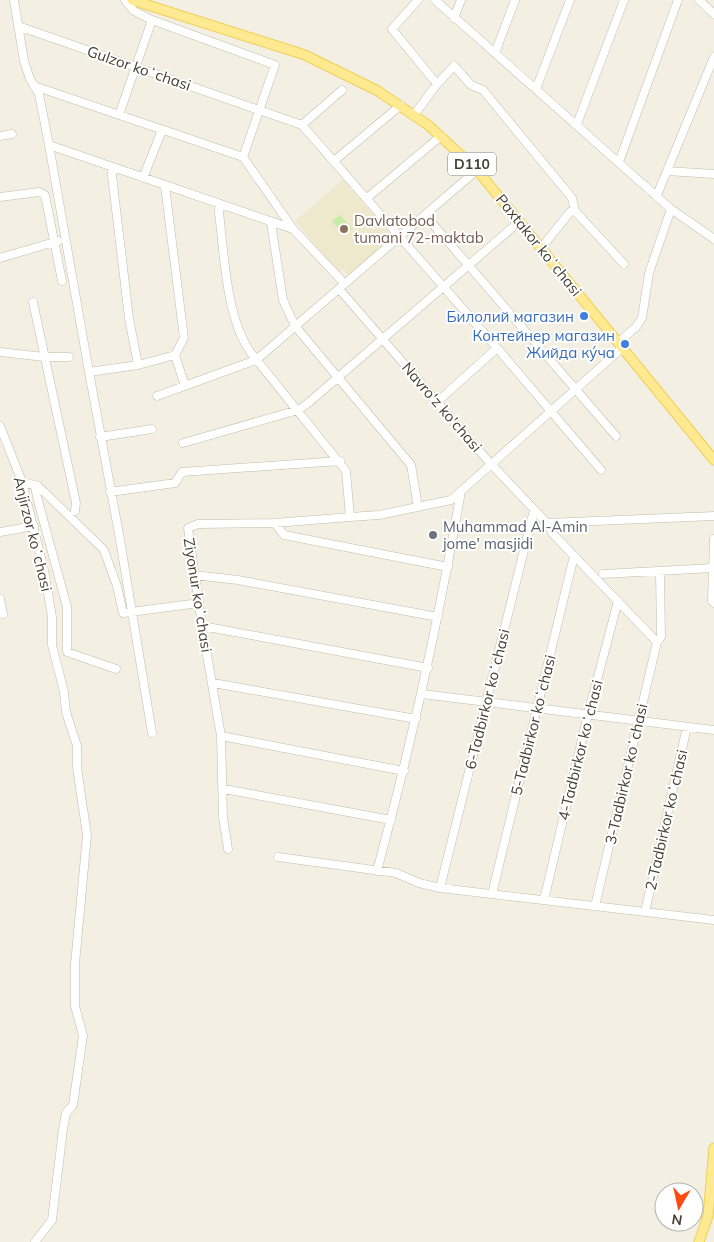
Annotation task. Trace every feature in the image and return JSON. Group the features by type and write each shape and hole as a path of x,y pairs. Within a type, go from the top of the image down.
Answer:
{"main road":[{"name":"Paxtakor koʻchasi","path":"132,0 305,55 354,77 414,114 477,170 714,460"},
{"path":"698,1242 708,1216 714,1148"}],"street":[{"path":"14,0 24,61 39,94 49,145 133,612 141,674 152,733"},
{"path":"34,86 243,157 275,65 152,20 134,11 125,0"},
{"path":"418,0 392,29 437,84"},
{"path":"435,0 671,209 714,239"},
{"path":"454,18 461,0"},
{"path":"495,53 516,0"},
{"path":"536,89 570,0"},
{"path":"577,124 624,0"},
{"path":"618,162 678,0"},
{"path":"699,0 714,14"},
{"path":"119,115 152,20"},
{"name":"Gulzor koʻchasi","path":"18,26 302,125"},
{"path":"657,195 714,57"},
{"path":"414,114 437,84 454,66 471,85 483,90 572,198 575,211 624,264"},
{"path":"342,90 302,125 497,348 600,470"},
{"path":"334,161 401,105"},
{"path":"143,178 162,130"},
{"path":"0,136 12,134"},
{"path":"367,198 441,136"},
{"path":"49,145 293,229"},
{"name":"Navro'z ko'chasi","path":"243,157 293,229 342,286 384,340 490,463 547,522 553,534 657,642"},
{"path":"111,167 129,318 138,365"},
{"path":"157,396 256,360 477,170"},
{"path":"668,171 714,174"},
{"path":"165,186 184,338 176,355 185,386"},
{"path":"0,197 44,192 62,281"},
{"path":"218,204 234,322 245,345 256,360 340,462 348,479 350,517"},
{"name":"Ziyonur koʻchasi","path":"228,849 223,818 224,789 221,736 198,603 188,528 198,524 275,523 350,517 451,500 490,463 576,389 620,346 636,327 642,318 649,273 671,209"},
{"path":"542,248 570,212 575,211"},
{"path":"425,215 616,436"},
{"path":"183,443 298,410 338,379 520,222"},
{"path":"271,223 284,300 295,326 411,465 418,507"},
{"path":"0,258 65,240"},
{"path":"33,302 76,503 75,511"},
{"path":"437,402 497,348"},
{"path":"0,352 44,357 69,356"},
{"path":"89,372 138,365 176,355"},
{"name":"Anjirzor koʻchasi","path":"0,426 22,482 34,526 49,596 52,645 64,692 66,712 77,746 77,768 87,835 75,964 75,1006 83,1036 72,1105 66,1113 62,1129 52,1220 35,1242"},
{"path":"100,437 152,428"},
{"path":"110,492 175,483 182,472 340,462"},
{"path":"22,482 36,485 104,550 117,586 123,612 198,603"},
{"path":"36,485 37,497 67,607 67,652 116,669"},
{"path":"377,871 404,771 428,668 461,491"},
{"name":"6-Tadbirkor koʻchasi","path":"440,888 534,510"},
{"path":"547,522 714,516"},
{"path":"275,523 284,535 448,567"},
{"path":"0,532 34,526"},
{"path":"714,539 714,603"},
{"name":"5-Tadbirkor koʻchasi","path":"492,894 574,556"},
{"path":"603,574 713,568"},
{"name":"3-Tadbirkor koʻchasi","path":"595,906 657,642 661,637 660,572"},
{"path":"194,575 238,580 438,617"},
{"path":"0,599 3,614"},
{"name":"4-Tadbirkor koʻchasi","path":"544,900 588,714 618,600"},
{"path":"202,626 428,668"},
{"path":"213,683 416,719"},
{"path":"422,694 714,730"},
{"name":"2-Tadbirkor koʻchasi","path":"645,912 687,727"},
{"path":"221,736 404,771"},
{"path":"224,789 391,820"},
{"path":"278,857 396,873 420,884 440,888 714,920"}],"shaded area":[{"name":"Davlatobod tumani 72-maktab","path":"343,180 393,237 350,277 343,269 339,273 295,221"}],"green space":[{"path":"340,215 352,229 344,235 332,221"}],"place":[{"name":"Davlatobod tumani 72-maktab","path":"344,229"},
{"name":"Билолий магазин","path":"584,316"},
{"name":"Контейнер магазин Жийда ку́ча","path":"625,344"},
{"name":"Muhammad Al-Amin jome' masjidi","path":"433,535"}]}
